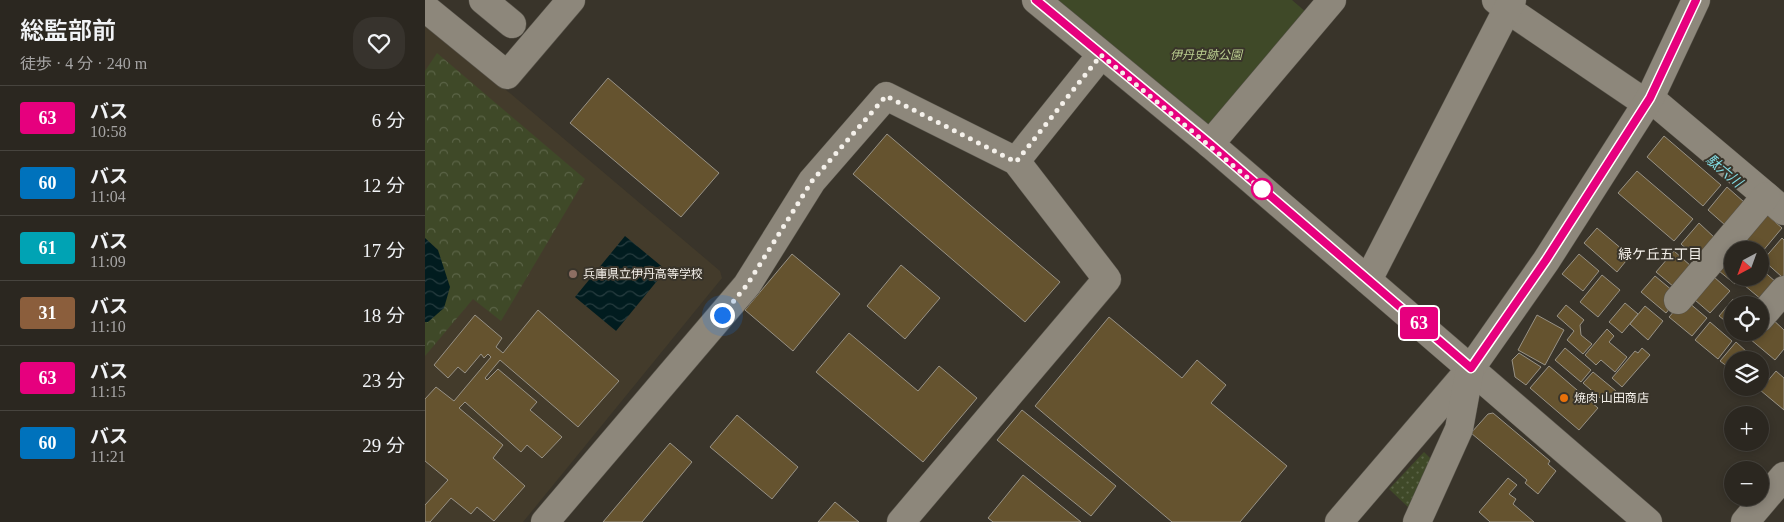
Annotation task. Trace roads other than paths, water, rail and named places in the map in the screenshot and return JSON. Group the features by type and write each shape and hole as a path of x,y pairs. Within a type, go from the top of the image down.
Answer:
{"street":[{"path":"483,0 511,24"},
{"path":"425,8 507,74 571,0"},
{"path":"1036,0 1210,144 1648,522"},
{"path":"1339,522 1471,368 1546,260 1648,101 1696,0"},
{"path":"1368,280 1505,3 1648,101 1768,204 1678,300"},
{"path":"1210,144 1318,5"},
{"path":"1016,162 1101,55"},
{"path":"545,522 747,285 812,181 886,96 1016,162 1107,278 901,522"},
{"path":"1769,307 1784,290"},
{"path":"1417,522 1459,429 1471,368"},
{"path":"1745,522 1784,476"}],"water":[{"path":"625,236 666,270 616,331 575,297"},
{"path":"425,238 438,250 450,287 444,308 428,322 425,322"}],"place":[{"name":"兵庫県立伊丹高等学校","path":"573,274"},
{"name":"焼肉 山田商店","path":"1564,398"}],"district":[{"name":"緑ケ丘五丁目","path":"1660,254"}],"park label":[{"name":"伊丹史跡公園","path":"1206,55"}],"water label":[{"name":"駄六川","path":"1724,171"}]}
